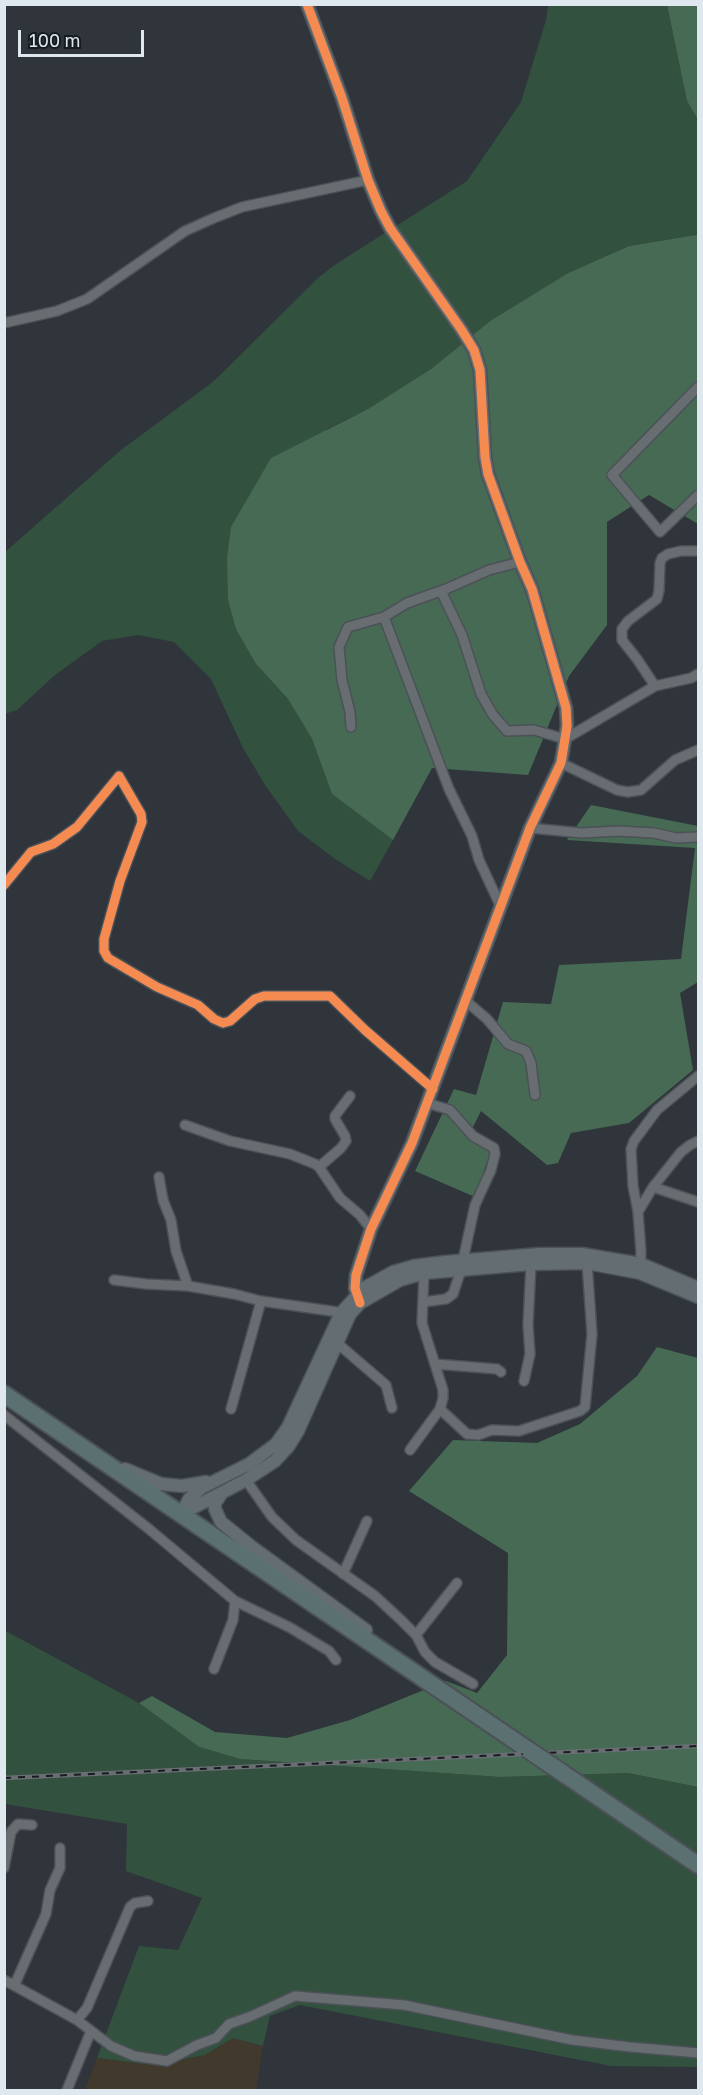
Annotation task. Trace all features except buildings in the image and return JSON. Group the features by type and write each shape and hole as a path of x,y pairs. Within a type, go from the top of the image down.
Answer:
{"highway":[{"path":"4,1394 699,1865"}],"street":[{"path":"307,4 342,98 368,180 390,228 474,350 480,370 488,474 532,589 566,708 567,726 561,763 530,828 412,1143 371,1229 356,1275 358,1299"},
{"path":"4,323 57,310 87,299 185,231 242,207 368,180"},
{"path":"699,387 612,475 660,532 699,495"},
{"path":"655,686 622,640 622,629 628,621 657,599 662,558 681,551 699,551"},
{"path":"351,727 350,712 342,680 339,647 348,627 384,616 407,603 489,570 520,562"},
{"path":"441,591 462,636 481,694 493,715 507,731 534,730 565,739 655,686 699,674"},
{"path":"384,616 449,789 472,836 479,860 500,906"},
{"path":"561,763 617,790 628,792 641,790 675,760 699,750"},
{"path":"4,885 31,852 54,844 77,827 118,776 121,777 141,814 142,822 120,881 104,939 104,951 108,958 157,987 198,1005 214,1019 223,1023 230,1021 255,999 264,996 330,996 433,1089"},
{"path":"530,828 582,834 618,831 654,833 676,838 699,837"},
{"path":"466,1001 487,1019 508,1044 526,1051 531,1063 535,1095"},
{"path":"640,1268 638,1212 633,1186 631,1149 634,1141 657,1110 699,1076"},
{"path":"319,1167 342,1148 346,1141 335,1116 350,1096"},
{"path":"423,1302 446,1299 453,1294 475,1205 491,1170 495,1154 494,1148 473,1136 450,1110 427,1103"},
{"path":"185,1125 230,1141 290,1154 319,1167 340,1198 360,1215 371,1229"},
{"path":"638,1212 681,1152 690,1144 699,1141"},
{"path":"159,1177 163,1200 171,1220 176,1251 188,1286"},
{"path":"653,1188 699,1202"},
{"path":"358,1299 400,1280 424,1273 540,1254 582,1254 617,1258 699,1297"},
{"path":"524,1382 530,1354 528,1325 531,1263"},
{"path":"440,1409 467,1434 478,1435 492,1430 519,1431 580,1411 585,1407 592,1334 587,1263"},
{"path":"181,1514 189,1499 201,1488 249,1464 276,1444 295,1413 345,1313 358,1299 364,1288 393,1272 414,1266 587,1263 640,1268 699,1288"},
{"path":"410,1450 440,1409 443,1398 443,1390 422,1323 424,1273"},
{"path":"114,1280 188,1286 261,1301 345,1313"},
{"path":"231,1409 261,1301"},
{"path":"181,1514 246,1480 275,1461 288,1447 298,1431 337,1343 345,1313"},
{"path":"337,1343 386,1385 392,1408"},
{"path":"435,1364 497,1369 501,1372"},
{"path":"4,1415 51,1454 141,1522 235,1601 289,1628 328,1651 336,1660"},
{"path":"70,1439 126,1469 161,1484 182,1486 216,1479"},
{"path":"246,1480 272,1517 296,1540 375,1596 416,1635 424,1652 435,1662 473,1684"},
{"path":"222,1492 215,1503 215,1509 221,1522 427,1675 455,1699"},
{"path":"343,1574 367,1521"},
{"path":"416,1635 456,1583"},
{"path":"214,1669 233,1620 235,1601"},
{"path":"4,1868 11,1832 18,1824 32,1825"},
{"path":"15,1984 46,1914 50,1890 60,1868 60,1848"},
{"path":"77,2020 87,2008 130,1907 135,1903 148,1901"},
{"path":"4,1980 77,2020 111,2046 134,2056 167,2061 216,2038 229,2024 295,1996 404,2005 572,2040 630,2048 699,2053"},
{"path":"67,2091 91,2031"}],"shaded area":[{"path":"233,2038 263,2046 256,2090 85,2090 97,2058 152,2065 205,2055"}],"green space":[{"path":"548,5 667,5 687,101 698,120 698,235 629,246 568,273 490,321 431,369 402,388 368,409 327,429 256,664 288,699 312,739 332,794 393,840 370,881 335,859 298,831 265,785 243,748 211,679 174,642 138,635 102,641 55,675 17,710 5,714 5,552 121,450 214,381 318,278 336,264 467,181 521,102 546,20"},
{"path":"667,5 698,5 698,120 687,101"},
{"path":"698,235 698,524 649,495 607,522 607,625 569,676 528,775 432,768 393,840 332,794 312,739 288,699 256,664 236,629 228,600 227,558 231,527 271,458 368,409 431,369 490,321 568,273 629,246"},
{"path":"591,805 698,826 698,982 680,993 693,1070 629,1123 571,1133 558,1163 547,1165 481,1111 468,1137 492,1148 475,1197 415,1171 454,1089 476,1095 503,1002 551,1004 559,965 681,959 695,848 567,840"},
{"path":"657,1347 698,1358 698,1787 628,1773 500,1777 240,1759 199,1747 139,1703 152,1696 215,1732 287,1738 350,1720 446,1681 477,1693 507,1655 508,1553 409,1491 453,1440 537,1443 580,1424 637,1376"},
{"path":"4,1630 139,1703 199,1747 240,1759 500,1777 628,1773 698,1787 698,2067 611,2066 300,2005 270,2016 263,2046 233,2038 205,2055 152,2065 97,2058 139,1946 178,1950 202,1898 126,1871 127,1824 5,1804"}],"railway":[{"path":"4,1778 698,1746"}],"cycle path":[{"path":"307,4 342,98 368,180 381,211 390,228 474,350 480,370 488,474 532,589 566,708 567,726 561,763 530,828 412,1143 371,1229 356,1275 355,1288 360,1303"},
{"path":"4,885 31,852 53,844 77,827 119,776 141,814 142,822 120,881 104,939 104,951 108,958 157,987 198,1005 214,1019 223,1023 230,1021 255,999 264,996 330,996 433,1089"}]}
